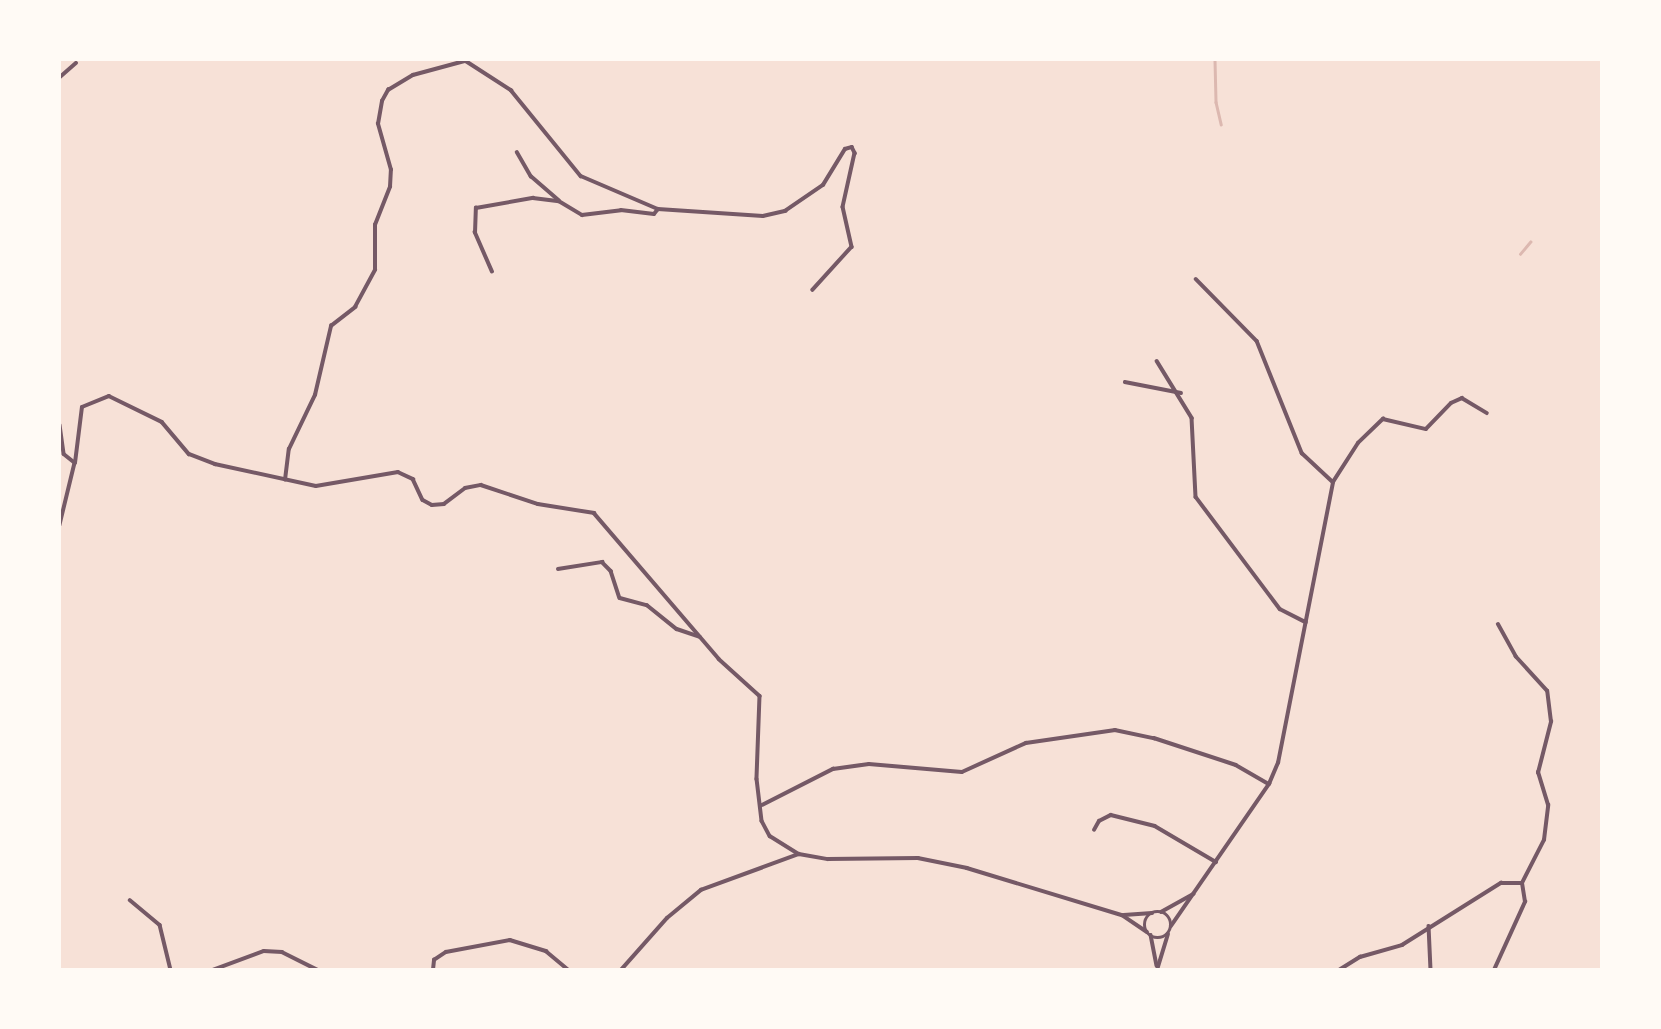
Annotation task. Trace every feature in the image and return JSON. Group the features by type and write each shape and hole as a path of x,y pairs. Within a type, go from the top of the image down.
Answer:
{"street":[{"path":"285,480 289,449 315,395 331,326 360,301 375,270 375,225 390,187 391,170 378,124 382,101 387,90 413,75 466,60 511,90 581,176 658,209 763,216 785,211 823,185 845,149 852,147 855,153 842,208 852,247 813,290"},
{"path":"60,77 76,63"},
{"path":"517,153 531,177 559,201 582,215 621,210 654,214 658,209"},
{"path":"492,272 475,233 476,208 533,198 559,201"},
{"path":"1196,279 1257,341 1302,453 1333,482"},
{"path":"1157,361 1181,393 1192,418 1196,497 1280,609 1306,622"},
{"path":"1125,382 1181,393"},
{"path":"60,525 75,463 82,407 109,397 162,422 197,458 285,480 316,486 398,472 413,480 423,500 432,505 444,504 465,488 481,485 538,504 594,513 702,638 760,696 760,806 766,831 799,854 828,859 918,858 967,868 1122,915 1160,937 1169,932"},
{"path":"1157,968 1171,926 1269,784 1281,750 1333,482 1358,443 1384,419 1426,429 1451,403 1462,398 1487,413"},
{"path":"60,425 64,454 75,463"},
{"path":"558,569 602,562 611,572 620,598 648,605 677,629 702,638"},
{"path":"1494,970 1525,902 1522,883 1544,840 1548,805 1538,773 1551,722 1547,691 1516,657 1498,625"},
{"path":"760,806 833,769 869,764 962,772 1026,743 1115,730 1154,738 1236,765 1269,784"},
{"path":"1094,830 1104,818 1122,818 1181,838 1216,862"},
{"path":"621,970 667,918 701,890 799,854"},
{"path":"1339,970 1360,957 1402,945 1501,883 1522,883"},
{"path":"1122,915 1161,912 1195,893"},
{"path":"130,900 160,925 171,970"},
{"path":"1154,912 1145,922 1157,968"},
{"path":"1161,912 1169,917 1171,926"},
{"path":"1429,926 1431,970"},
{"path":"433,970 435,960 446,952 510,940 546,951 569,970"},
{"path":"213,970 264,951 282,952 318,970"}],"waterway":[{"path":"1215,60 1216,102 1221,124"},
{"path":"1520,254 1530,242"}]}
